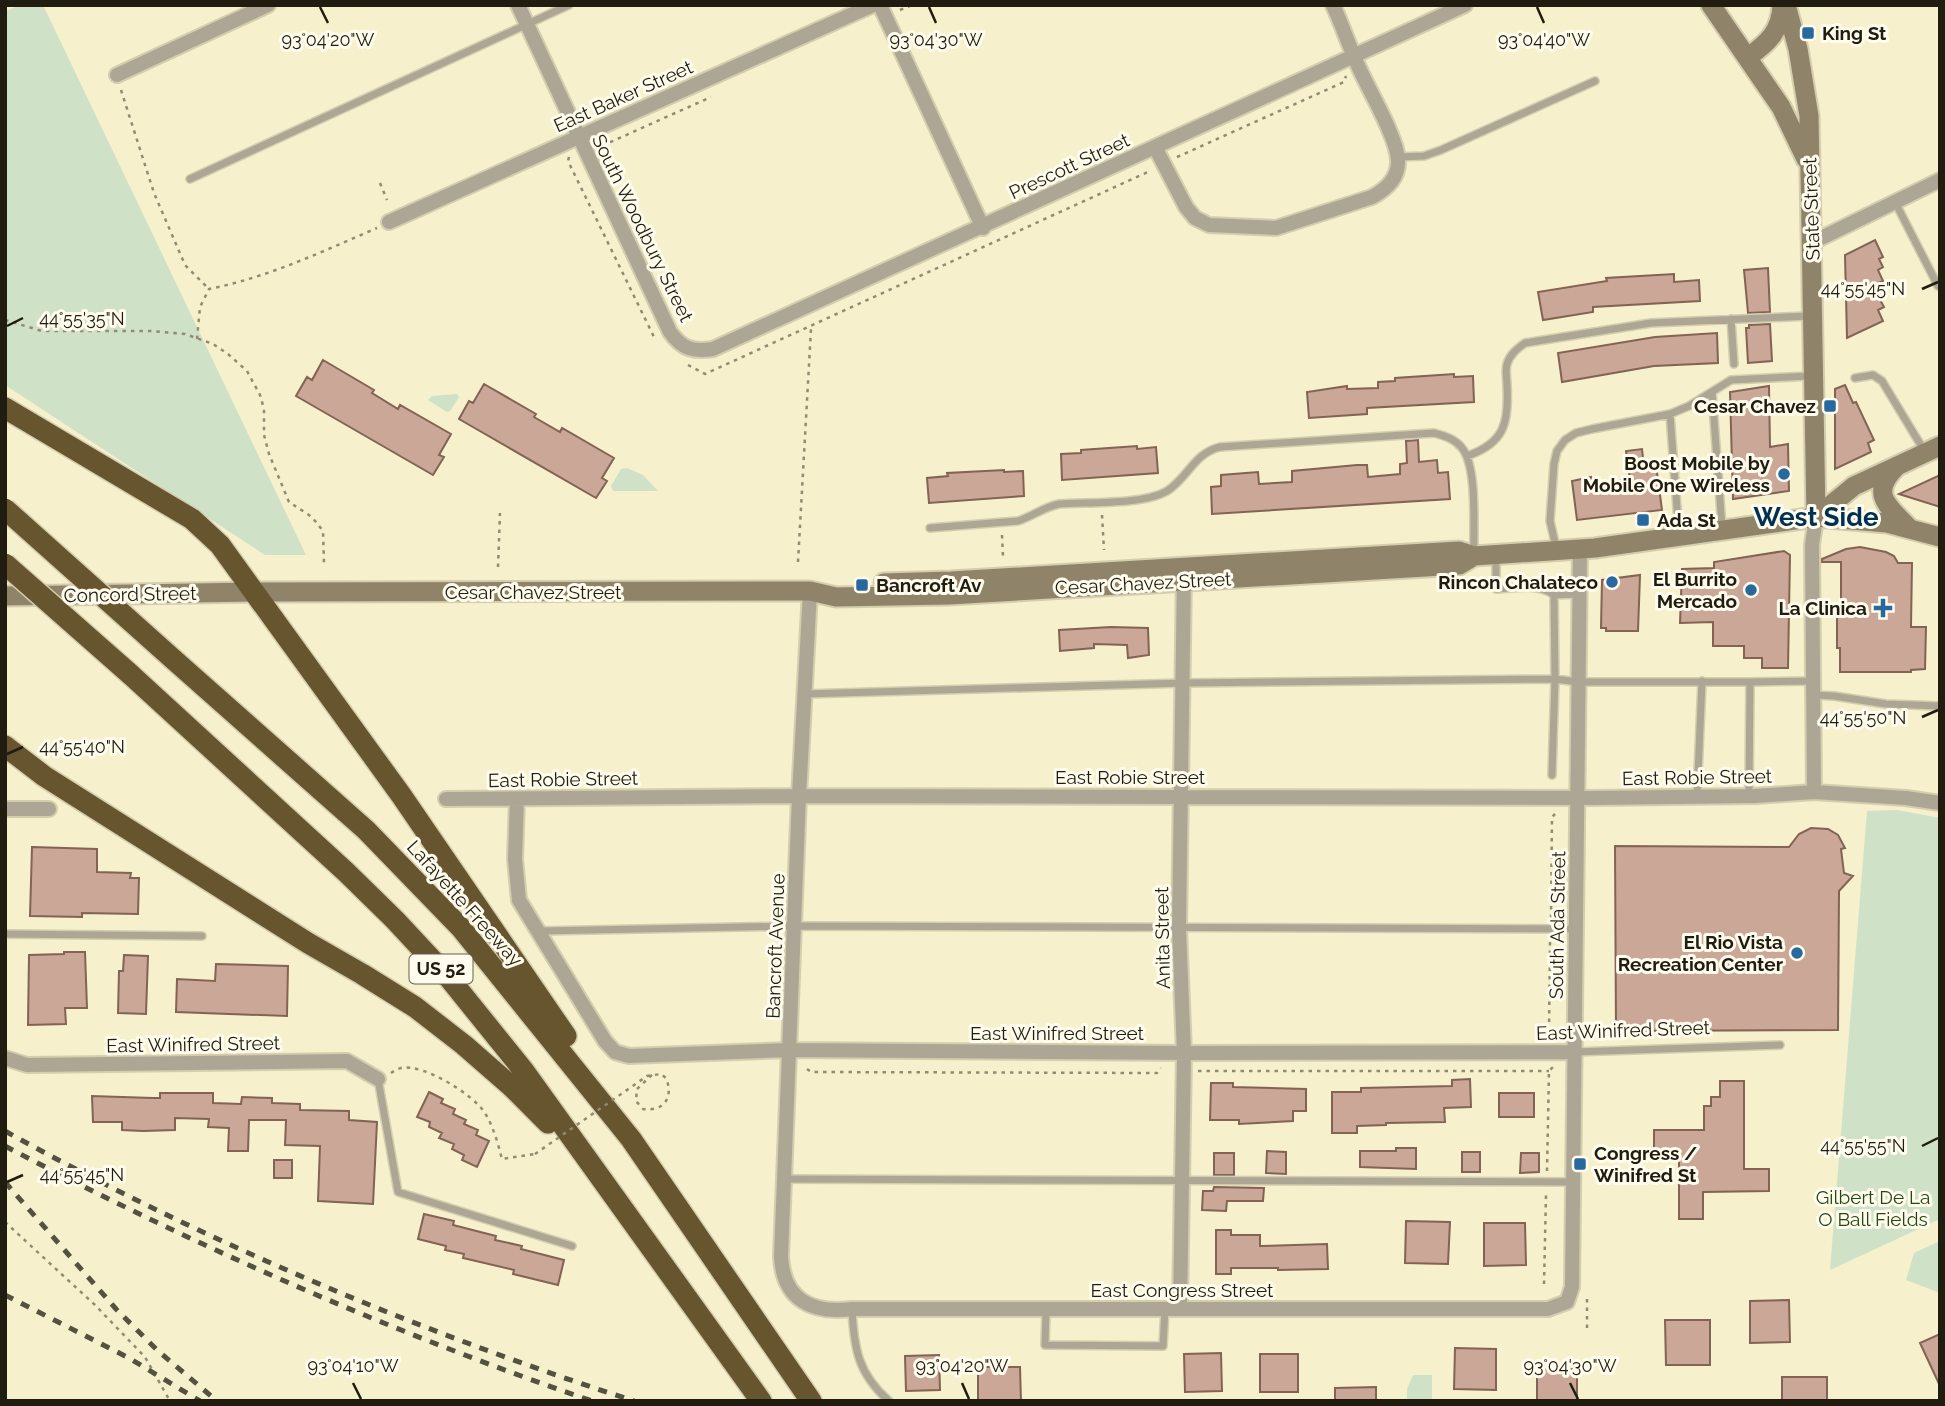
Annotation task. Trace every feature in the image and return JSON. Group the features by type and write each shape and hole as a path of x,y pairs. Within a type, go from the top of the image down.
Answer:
{"highway":[{"path":"5,408 191,519 220,545 416,818 573,1047 631,1139"},
{"name":"Lafayette Freeway","path":"5,509 341,806 429,893 501,976 631,1139 811,1401"},
{"name":"US 52","path":"5,564 130,674 356,881 449,978 524,1071 761,1401"},
{"path":"5,746 44,776 296,936 415,1007 464,1045 544,1118 697,1312"}],"main road":[{"path":"1712,5 1790,122 1809,166"},
{"name":"State Street","path":"1748,57 1777,32 1784,5"},
{"name":"State Street","path":"1784,5 1797,49 1808,106 1813,242 1816,517"},
{"path":"1816,517 1849,489 1932,449"},
{"path":"1897,466 1885,480 1882,492 1887,505 1909,528"},
{"name":"Cesar Chavez Street","path":"255,592 810,591 836,597 949,595 1184,574 1459,565 1474,556 1580,549 1816,517 1861,519 1940,537"},
{"name":"Concord Street","path":"5,596 255,592"}],"street":[{"path":"117,75 268,5"},
{"name":"South Woodbury Street","path":"518,5 670,332 684,355"},
{"name":"East Baker Street","path":"389,222 873,5"},
{"path":"880,5 983,228"},
{"path":"1155,147 1186,207 1195,218 1209,225 1265,229 1284,226 1384,191 1397,170 1398,157 1333,5"},
{"name":"Prescott Street","path":"684,355 713,349 983,228 1465,5"},
{"path":"1813,242 1940,180"},
{"name":"State Street","path":"1814,792 1812,545 1816,517"},
{"name":"South Ada Street","path":"1567,1301 1572,1287 1574,1182 1580,549"},
{"name":"Anita Street","path":"1172,1308 1181,1182 1184,1053 1179,928 1184,574"},
{"name":"Bancroft Avenue","path":"798,1298 782,1276 799,796 810,591"},
{"name":"East Robie Street","path":"446,799 799,796 1578,798 1749,796 1814,792 1940,803"},
{"name":"East Winifred Street","path":"517,799 515,859 519,900 605,1041 615,1052 629,1056 789,1050 1574,1052"},
{"path":"5,809 50,809"},
{"name":"East Winifred Street","path":"5,1058 27,1066 347,1061 378,1079"},
{"name":"East Congress Street","path":"798,1298 832,1311 1548,1308 1567,1301"}],"lane":[{"path":"190,178 569,5"},
{"path":"1398,157 1424,156 1441,150 1595,81"},
{"path":"1895,201 1938,286"},
{"path":"1467,456 1494,441 1505,427 1508,411 1507,365 1514,351 1525,343 1651,323 1814,315"},
{"path":"1731,319 1734,364"},
{"path":"1556,551 1550,521 1554,464 1557,451 1565,440 1592,429 1670,414 1689,406 1731,380 1815,375"},
{"path":"1855,378 1873,375 1882,381 1932,449"},
{"path":"1712,392 1722,530"},
{"path":"1670,414 1679,536"},
{"path":"930,528 1018,521 1031,517 1046,507 1059,504 1152,497 1173,486 1198,457 1220,447 1434,433 1448,437 1461,446 1471,467 1474,556"},
{"path":"1496,554 1496,589 1525,587 1547,590 1553,595 1579,594"},
{"path":"1552,775 1555,679 1553,595"},
{"path":"805,694 1184,683 1555,679 1578,682 1750,682 1815,688 1835,696 1886,704 1940,706"},
{"path":"1697,797 1702,681"},
{"path":"1749,796 1750,682"},
{"path":"539,932 795,926 1576,929"},
{"path":"5,934 202,936"},
{"name":"East Winifred Street","path":"1574,1052 1780,1045"},
{"path":"378,1079 398,1192 572,1246"},
{"path":"784,1179 1574,1182"},
{"path":"1046,1310 1045,1345 1163,1346 1172,1308"},
{"path":"852,1309 856,1355 866,1375 889,1401"}],"path":[{"path":"897,10 912,5"},
{"path":"117,75 154,193 185,265 209,289"},
{"path":"1174,159 1344,82 1346,75"},
{"path":"569,157 568,161 644,321 658,341"},
{"path":"684,355 705,374 1158,167"},
{"path":"380,183 387,200"},
{"path":"209,289 247,281 288,267 389,222"},
{"path":"197,339 200,307 209,289"},
{"path":"798,562 810,326 802,309"},
{"path":"5,320 42,331 150,331 185,334 213,344 228,354 247,371 264,409 264,435 289,502 319,523 323,531 324,563"},
{"path":"498,567 500,513"},
{"path":"1102,520 1104,550"},
{"path":"1001,531 1003,556"},
{"path":"378,1079 402,1068 419,1070 469,1096 484,1111 495,1134 502,1160 535,1154 647,1076 661,1074 666,1078 670,1094 658,1109 643,1109 636,1101 637,1089 654,1073"},
{"path":"807,1069 811,1072 1157,1073 1161,1068"},
{"path":"1196,1068 1198,1072 1549,1071"},
{"path":"5,1222 95,1305 145,1357 170,1401"}],"green space":[{"path":"19,5 43,5 306,555 265,555 5,385 5,12"},
{"path":"457,394 459,397 447,412 428,400 432,396"},
{"path":"627,468 643,475 658,491 613,491 611,486 621,469"},
{"name":"Gilbert De La O Ball Fields","path":"1897,810 1940,818 1940,1219 1830,1270 1867,811"},
{"path":"1940,1241 1940,1293 1906,1280 1914,1253"},
{"path":"1413,1375 1432,1375 1432,1401 1407,1401 1407,1389"}],"building":[{"path":"1875,240 1883,257 1879,259 1883,267 1878,270 1883,281 1878,283 1883,294 1878,296 1884,307 1878,310 1883,321 1847,338 1845,255"},
{"path":"1768,268 1770,312 1748,313 1744,270"},
{"path":"1674,274 1674,282 1699,280 1700,301 1593,307 1593,312 1543,320 1538,292 1607,281 1606,278"},
{"path":"1770,324 1772,361 1748,363 1746,328 1749,328 1749,325"},
{"path":"1717,333 1718,363 1654,366 1562,382 1558,353 1655,337"},
{"path":"323,360 374,390 372,393 398,409 400,405 451,434 439,455 444,457 433,475 296,396 307,377 312,380"},
{"path":"1454,374 1454,377 1473,376 1474,402 1367,408 1367,414 1309,418 1307,392 1347,386 1347,389 1378,388 1378,382 1395,381 1395,378"},
{"path":"484,384 536,414 534,417 560,432 562,428 614,458 602,478 607,481 596,498 459,419 469,401 473,403"},
{"path":"1845,385 1874,440 1868,443 1871,452 1835,469 1835,389"},
{"path":"1769,386 1770,447 1788,444 1789,491 1733,499 1730,392"},
{"path":"1418,440 1419,462 1437,460 1438,473 1448,472 1450,499 1212,514 1211,487 1221,486 1221,475 1258,472 1259,484 1292,482 1292,471 1357,465 1367,465 1368,477 1400,474 1400,464 1407,463 1406,441"},
{"path":"1137,446 1137,449 1156,447 1158,473 1062,480 1061,454"},
{"path":"1642,449 1644,467 1656,465 1662,510 1577,520 1572,481 1591,477 1592,484 1630,479 1626,451"},
{"path":"1023,471 1024,496 929,503 927,478 948,476 947,473"},
{"path":"1940,475 1940,507 1899,494"},
{"path":"1860,547 1886,552 1894,556 1898,563 1912,563 1911,627 1926,627 1925,669 1911,672 1840,672 1837,604 1841,604 1841,562 1822,562 1822,559 1846,549"},
{"name":"El Burrito Mercado","path":"1784,551 1790,555 1788,668 1762,668 1762,658 1744,658 1744,646 1713,646 1713,622 1680,623 1682,569 1714,568 1714,562"},
{"path":"1640,575 1638,631 1606,631 1606,628 1601,628 1602,580"},
{"path":"1148,628 1149,655 1128,658 1127,645 1094,644 1094,648 1060,651 1059,630"},
{"path":"1811,828 1828,829 1838,835 1845,848 1841,849 1844,873 1853,876 1839,891 1838,1030 1616,1031 1615,846 1789,847 1799,834"},
{"path":"32,847 97,849 97,872 131,873 130,878 139,878 138,914 30,916"},
{"path":"85,952 87,1008 65,1008 66,1024 28,1025 29,955"},
{"path":"124,955 148,956 146,1014 118,1013 119,971 123,971"},
{"path":"216,964 288,966 287,1016 176,1012 177,979 215,981"},
{"path":"1470,1079 1471,1107 1444,1108 1445,1122 1386,1123 1357,1126 1357,1133 1332,1133 1332,1092 1361,1092 1361,1088 1452,1086 1452,1080"},
{"path":"1720,1081 1744,1081 1744,1169 1769,1169 1769,1191 1703,1192 1703,1219 1679,1219 1679,1154 1654,1154 1654,1130 1704,1130 1704,1106 1711,1106 1711,1097 1720,1097"},
{"path":"1211,1083 1233,1083 1233,1087 1306,1089 1306,1111 1293,1111 1293,1121 1239,1124 1239,1120 1210,1120"},
{"path":"429,1092 443,1099 441,1103 455,1109 453,1114 466,1120 464,1124 478,1130 476,1135 489,1141 477,1167 462,1160 464,1155 452,1149 454,1144 439,1138 442,1133 429,1127 430,1122 417,1117"},
{"path":"160,1093 213,1093 213,1103 241,1104 242,1097 272,1098 272,1103 300,1104 300,1110 349,1111 349,1120 377,1122 373,1204 318,1201 320,1146 285,1145 286,1120 249,1120 248,1151 228,1151 229,1128 208,1127 209,1119 175,1118 175,1130 143,1131 122,1130 122,1122 93,1122 92,1096 160,1098"},
{"path":"1499,1093 1534,1093 1534,1117 1499,1117"},
{"path":"1396,1148 1416,1148 1416,1169 1360,1167 1360,1151 1396,1151"},
{"path":"1267,1151 1286,1152 1286,1174 1266,1173"},
{"path":"1462,1152 1480,1152 1480,1172 1462,1172"},
{"path":"1214,1153 1234,1153 1234,1175 1214,1175"},
{"path":"1521,1153 1539,1153 1539,1172 1520,1173"},
{"path":"274,1160 292,1160 292,1178 274,1178"},
{"path":"1214,1187 1264,1188 1263,1201 1227,1201 1226,1211 1202,1210 1203,1191 1213,1191"},
{"path":"424,1214 496,1236 495,1240 522,1246 521,1249 564,1260 558,1285 513,1274 514,1270 463,1258 464,1254 445,1250 446,1246 418,1239"},
{"path":"1406,1221 1450,1222 1448,1264 1405,1263"},
{"path":"1484,1223 1525,1223 1526,1265 1484,1266"},
{"path":"1216,1230 1231,1230 1231,1235 1260,1235 1260,1246 1327,1244 1328,1269 1231,1268 1231,1274 1216,1274"},
{"path":"1789,1300 1790,1342 1750,1343 1750,1301"},
{"path":"1665,1320 1710,1320 1710,1365 1666,1365"},
{"path":"1940,1334 1940,1386 1920,1343"},
{"path":"1455,1348 1496,1349 1496,1390 1454,1389"},
{"path":"1221,1353 1222,1391 1185,1392 1184,1354"},
{"path":"1260,1354 1298,1354 1298,1392 1260,1392"},
{"path":"939,1355 940,1390 906,1391 905,1356"},
{"path":"978,1367 1020,1367 1021,1401 978,1401"},
{"path":"1577,1369 1577,1401 1537,1401 1537,1370"},
{"path":"1782,1377 1827,1377 1827,1401 1782,1401"},
{"path":"1376,1387 1376,1401 1335,1401 1335,1388"}],"railway":[{"path":"5,1131 157,1210 313,1281 472,1345 634,1401"},
{"path":"5,1146 148,1218 294,1285 442,1346 592,1401"},
{"path":"5,1182 116,1309 157,1350 217,1401"},
{"path":"5,1295 129,1358 200,1401"}],"place":[{"name":"King St","path":"1808,33"},
{"name":"Cesar Chavez","path":"1830,406"},
{"name":"Boost Mobile by Mobile One Wireless","path":"1784,474"},
{"name":"Ada St","path":"1643,520"},
{"name":"Rincon Chalateco","path":"1612,582"},
{"name":"Bancroft Av","path":"862,585"},
{"name":"El Burrito Mercado","path":"1751,590"},
{"name":"La Clinica","path":"1883,608"},
{"name":"El Rio Vista Recreation Center","path":"1797,953"},
{"name":"Congress / Winifred St","path":"1580,1164"}],"district":[{"name":"West Side","path":"1816,517"}]}
